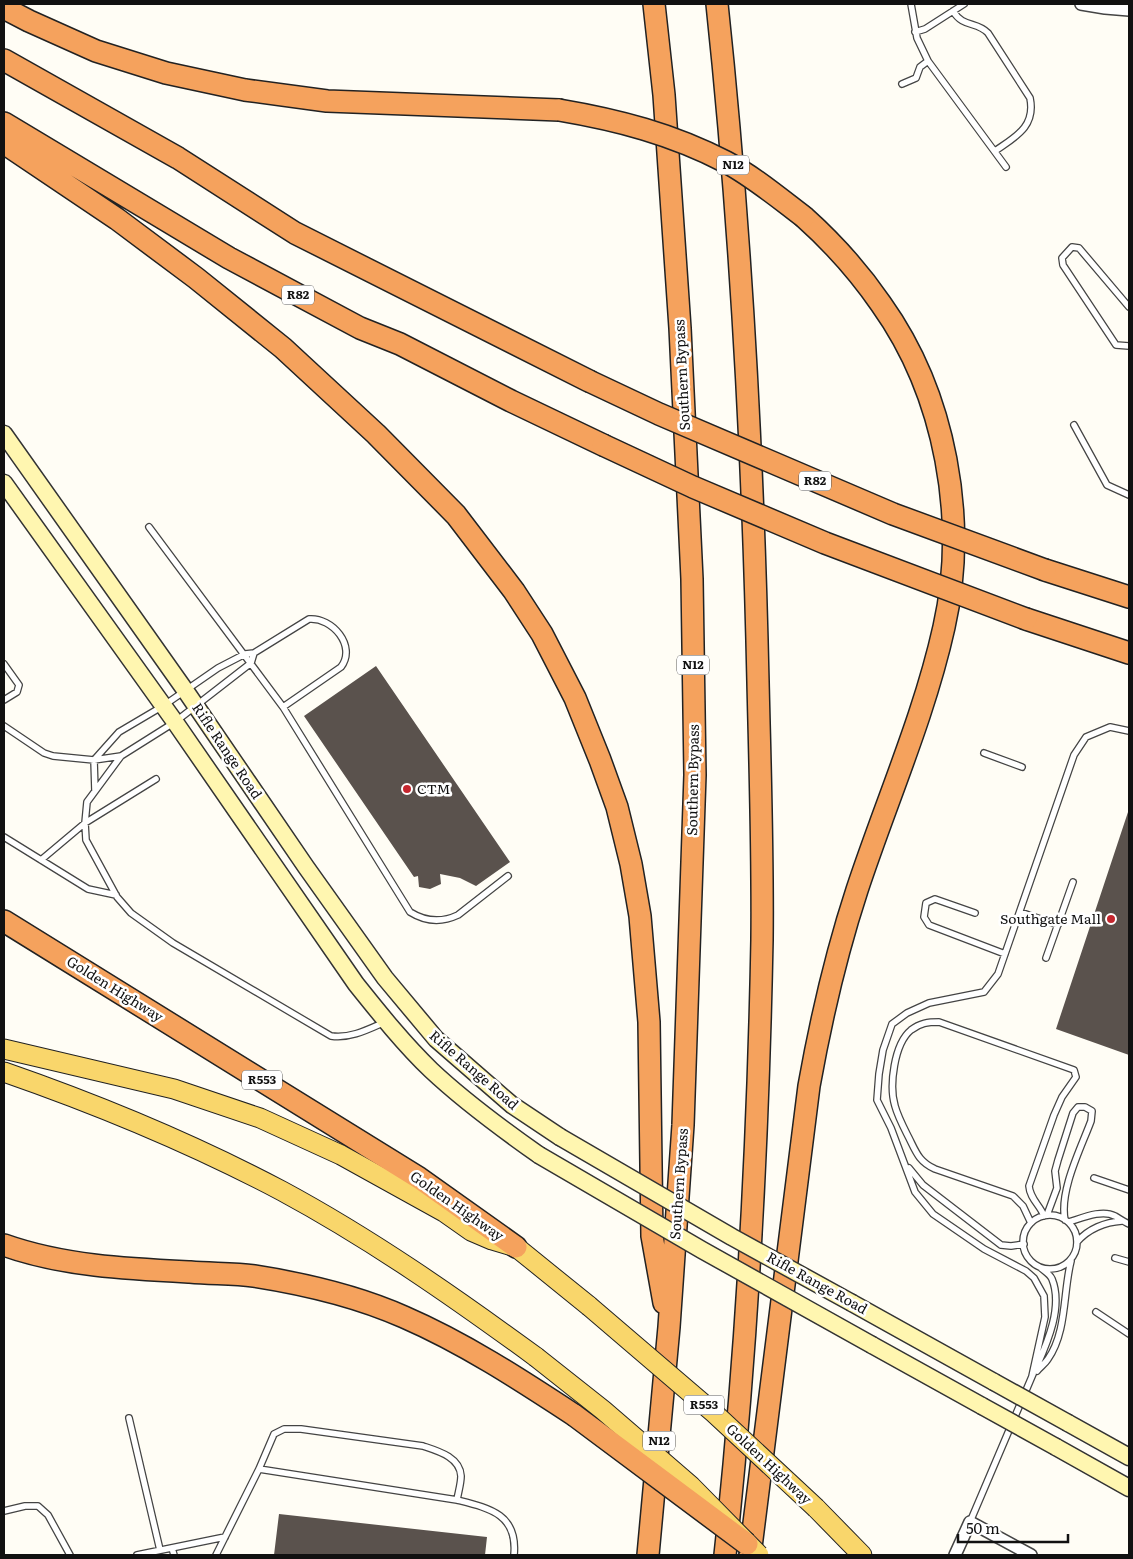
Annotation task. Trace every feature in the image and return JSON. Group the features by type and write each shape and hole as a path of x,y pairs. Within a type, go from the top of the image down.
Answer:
{"highway":[{"name":"Southern Bypass","path":"648,1555 669,1327 683,1125 694,801 692,579 680,328 664,95 654,4"},
{"name":"N12","path":"717,4 730,119 750,436 756,584 762,935 758,1099 748,1299 725,1555"},
{"path":"4,8 96,51 166,73 245,90 327,101 559,110 608,118 681,141 757,182 804,217 841,253 882,305 908,350 927,392 947,468 953,515 954,559 945,626 932,674 857,891 828,991 818,1034 804,1125 752,1552"},
{"name":"R82","path":"4,60 178,158 295,233 659,414 868,504 1045,570 1129,598"},
{"name":"R82","path":"4,124 229,258 360,328 400,344 511,401 603,445 693,487 825,543 1026,619 1129,652"},
{"path":"4,142 125,225 196,278 283,348 376,434 456,515 514,590 542,634 575,698 600,760 617,807 631,864 640,916 649,1022 652,1236 669,1327"},
{"name":"Golden Highway","path":"4,921 419,1178 516,1248"},
{"path":"4,1245 75,1262 252,1276 302,1284 402,1316 441,1334 515,1376 574,1415 752,1552"}],"main road":[{"name":"Rifle Range Road","path":"4,434 185,690 306,868 384,978 436,1039 512,1106 560,1137 708,1223 1129,1457"},
{"name":"Rifle Range Road","path":"4,483 175,722 356,984 386,1022 430,1070 490,1121 539,1155 693,1245 1129,1488"},
{"path":"4,1049 174,1089 260,1118 341,1155 444,1212 471,1231 516,1248"},
{"path":"4,1072 70,1095 154,1129 283,1192 400,1261 461,1301 536,1356 604,1410 692,1486 752,1552"},
{"name":"Golden Highway","path":"516,1248 590,1306 714,1413 816,1508 862,1555"}],"street":[{"path":"1081,4 1129,10"},
{"path":"955,1555 970,1522 1031,1555"}],"lane":[{"path":"911,4 915,32 928,61 1006,167"},
{"path":"915,32 925,29 964,4"},
{"path":"953,11 964,23 984,29 988,33 1030,98 1031,110 1023,132 995,151"},
{"path":"902,84 916,78 920,67 928,61"},
{"path":"1129,307 1080,248 1072,248 1062,258 1063,265 1116,345 1129,346"},
{"path":"1074,425 1107,485 1129,496"},
{"path":"149,527 283,707 410,912 428,920 450,919 458,915 508,876"},
{"path":"95,791 94,760 119,732 163,706 218,668 245,654 254,653 309,619 319,620 330,625 340,634 345,645 346,656 341,667 283,707"},
{"path":"254,653 251,663 196,706 175,722 121,756 87,802 86,840 116,895 131,913 173,943 331,1036 342,1037 386,1022"},
{"path":"4,664 19,685 16,692 4,700"},
{"path":"4,726 44,753 64,758 94,760 121,756"},
{"path":"1032,1376 1046,1317 1044,1296 1034,1278 1026,1271 984,1249 932,1214 915,1192 877,1100 883,1050 892,1024 907,1013 929,1003 984,992 998,974 1074,755 1086,737 1110,727 1129,731"},
{"path":"984,753 1022,767"},
{"path":"41,860 85,823 156,779"},
{"path":"4,836 88,889 116,895"},
{"path":"1046,958 1073,882"},
{"path":"975,913 935,899 926,903 924,916 929,925 1005,954"},
{"path":"1020,912 1058,925"},
{"path":"1031,1223 1023,1206 1013,1196 935,1169 925,1164 918,1155 894,1105 892,1082 900,1044 910,1031 924,1022 939,1022 1074,1070 1076,1077 1062,1097 1054,1115 1029,1186 1034,1202 1046,1216"},
{"path":"1041,1268 1058,1268 1066,1264 1076,1251 1076,1234 1067,1221 1063,1209 1066,1192 1091,1121 1092,1111 1086,1107 1078,1107 1073,1114 1055,1171 1057,1188 1046,1216"},
{"path":"904,1162 922,1185 1001,1245 1024,1244"},
{"path":"1094,1178 1129,1190"},
{"path":"970,1522 1050,1331 1056,1300 1051,1277 1028,1257 1024,1244 1026,1231 1031,1223 1046,1216 1056,1216 1067,1221 1107,1214 1116,1216 1129,1224"},
{"path":"1077,1242 1084,1234 1091,1230 1110,1222 1122,1221"},
{"path":"1026,1271 1028,1257"},
{"path":"1032,1376 1048,1359 1059,1334 1072,1258"},
{"path":"1115,1258 1129,1262"},
{"path":"1096,1312 1129,1334"},
{"path":"129,1418 160,1550"},
{"path":"216,1555 259,1470 274,1434 284,1429 423,1446 439,1451 455,1462 461,1476 457,1500"},
{"path":"259,1470 457,1500 489,1508 508,1524 514,1555"},
{"path":"4,1511 25,1506 38,1506 48,1515 70,1555"},
{"path":"137,1555 225,1537"},
{"path":"172,1548 174,1555"}],"building":[{"name":"CTM","path":"376,666 510,862 476,886 460,878 440,874 441,884 430,889 419,887 418,876 414,877 304,716"},
{"name":"Southgate Mall","path":"1129,809 1129,1055 1056,1029"},
{"path":"279,1514 487,1537 485,1555 274,1555"}],"place":[{"name":"CTM","path":"407,789"},
{"name":"Southgate Mall","path":"1111,919"}]}
